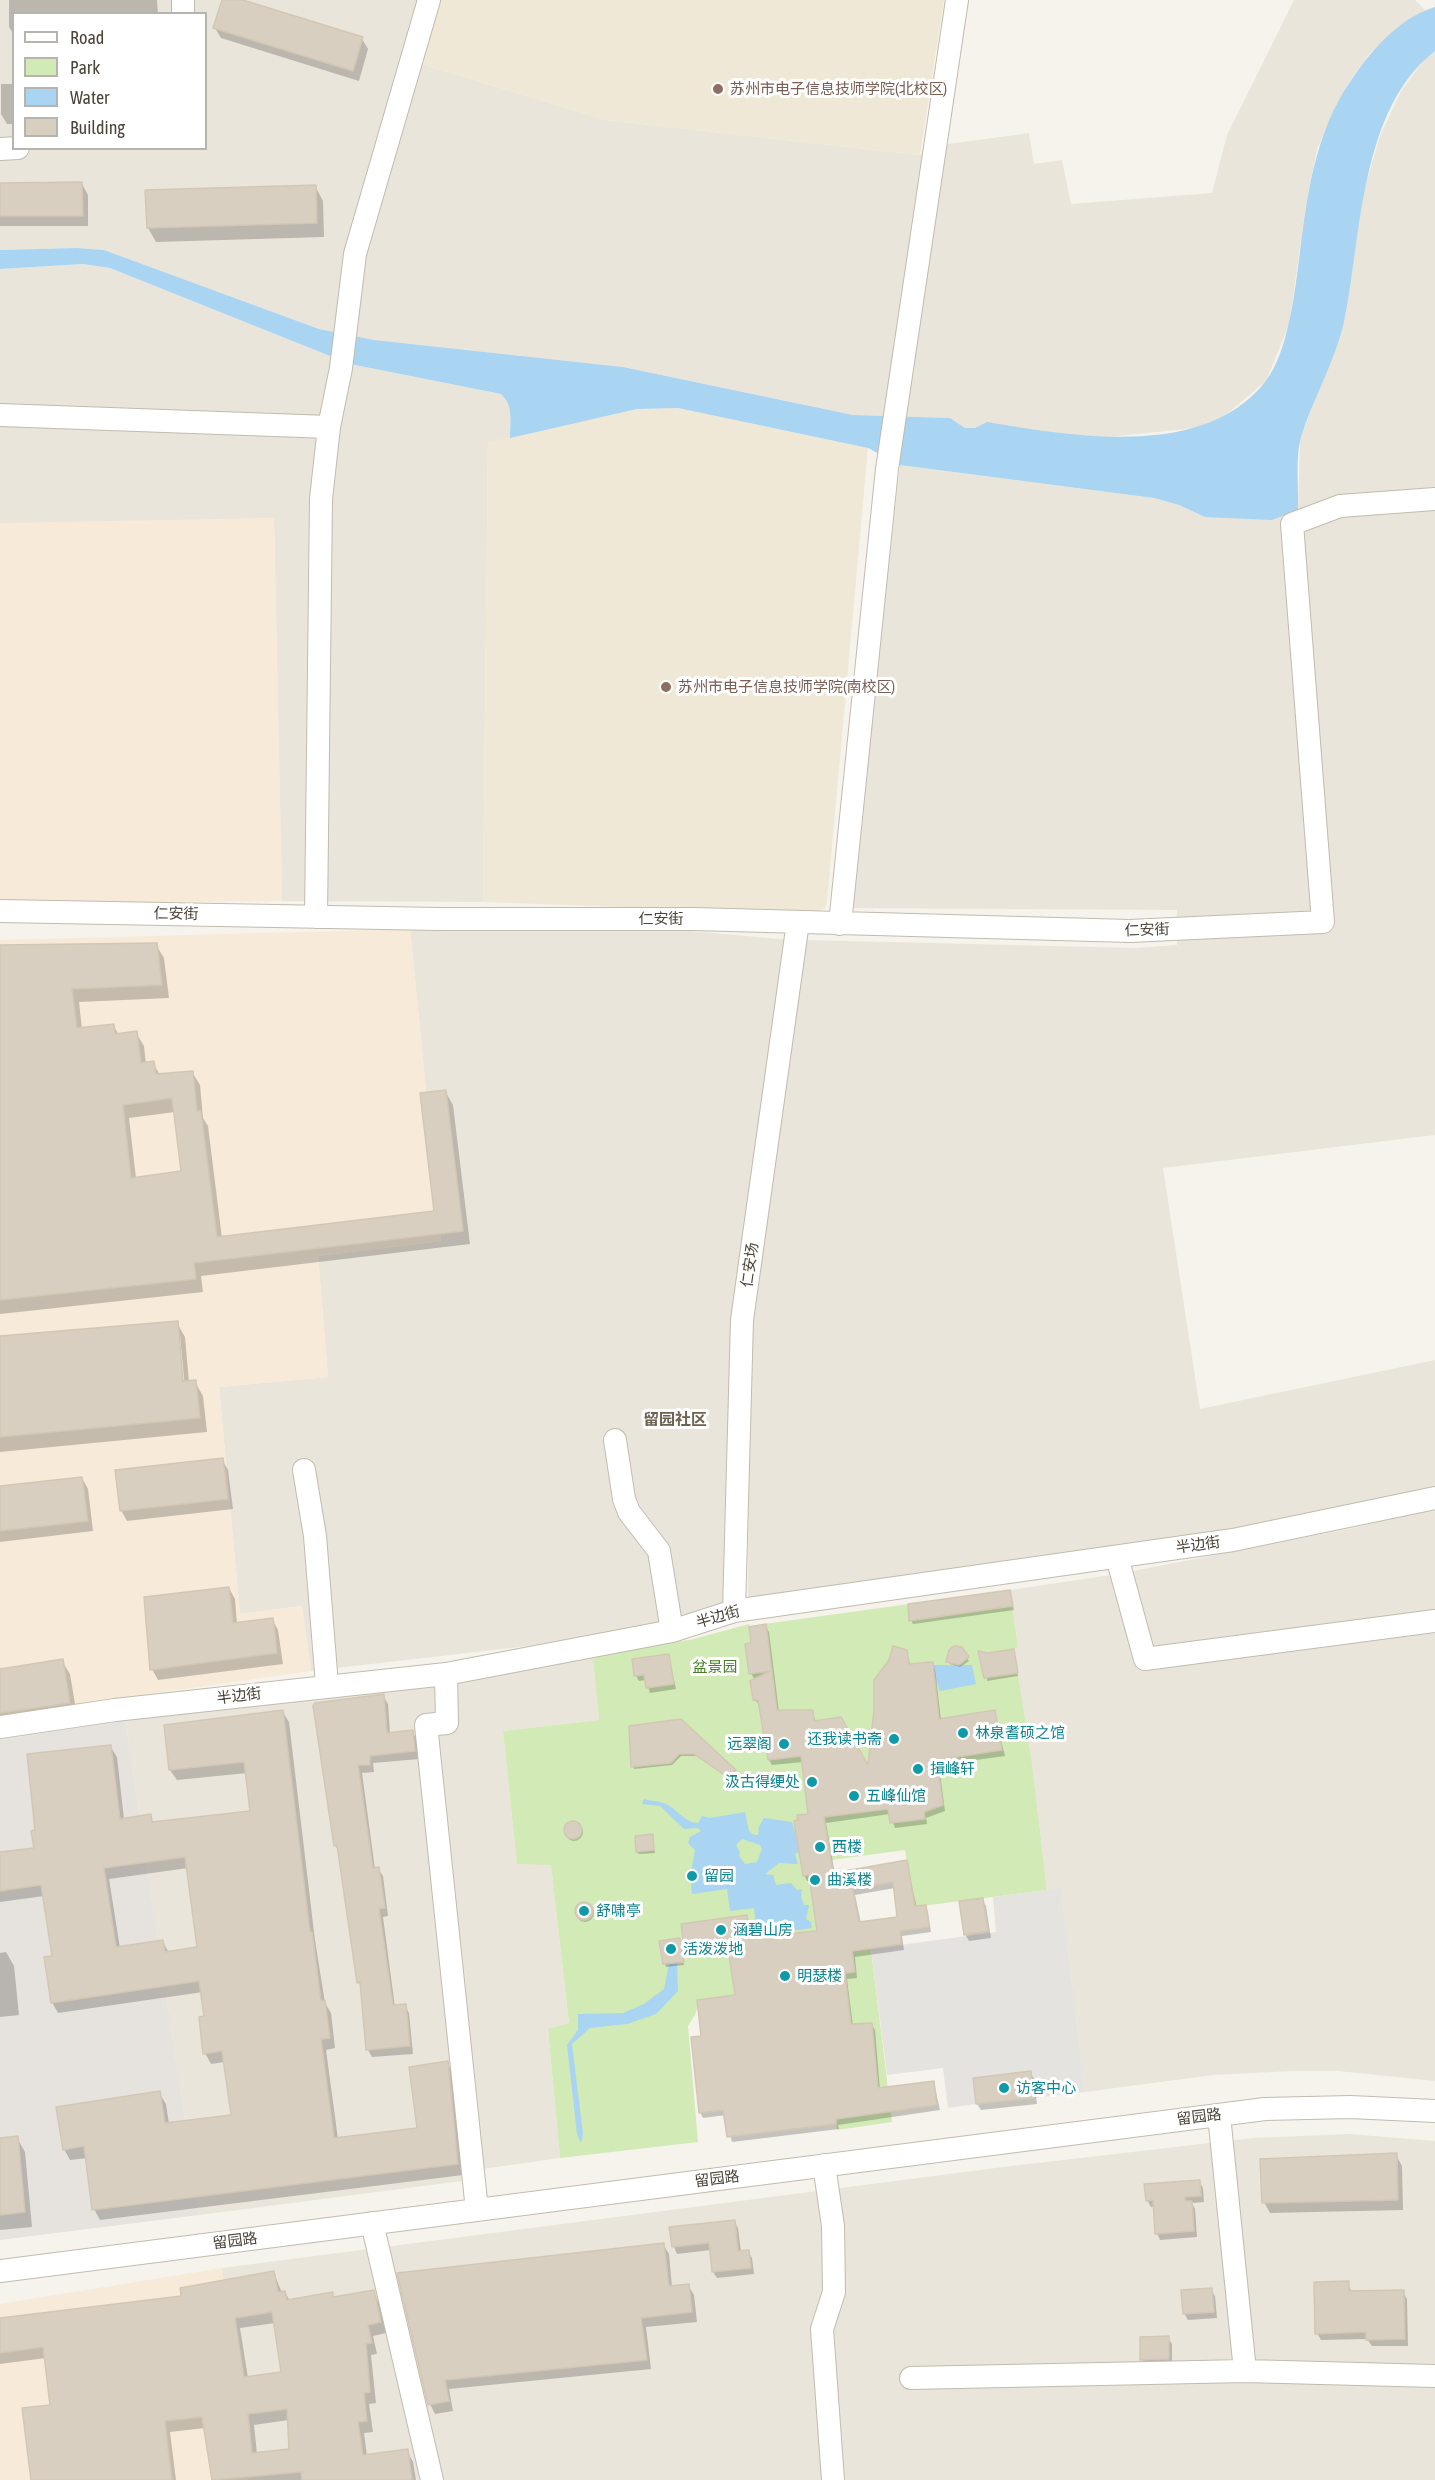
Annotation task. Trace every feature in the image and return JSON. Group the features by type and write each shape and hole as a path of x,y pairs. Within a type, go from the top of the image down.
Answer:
{"street":[{"path":"316,917 321,499 330,427 341,368 355,254 429,0"},
{"path":"840,924 887,469 957,0"},
{"path":"0,415 330,427"},
{"name":"仁安街","path":"0,911 316,917 694,919 1130,931 1323,922 1292,524 1340,506 1435,499"},
{"name":"仁安场","path":"734,1611 742,1320 798,922"},
{"path":"615,1440 624,1499 629,1512 659,1551 672,1631"},
{"path":"304,1470 315,1536 327,1685"},
{"name":"半边街","path":"0,1726 327,1685 446,1674 672,1631 734,1611 1233,1540 1435,1498"},
{"path":"1116,1557 1145,1659 1435,1621"},
{"path":"446,1674 447,1723 426,1725 477,2210"},
{"name":"留园路","path":"0,2271 1265,2109 1350,2106 1435,2111"},
{"path":"1219,2115 1245,2371"},
{"path":"824,2165 833,2226 834,2292 822,2329 833,2480"},
{"path":"372,2223 432,2480"},
{"path":"911,2378 1245,2371 1435,2376"}],"shaded area":[{"path":"0,0 423,0 405,59 606,120 920,155 941,145 1029,133 1034,164 1062,160 1071,204 1212,193 1227,135 1294,0 1415,0 1425,10 1403,24 1370,53 1348,84 1317,149 1306,205 1289,325 1266,381 1221,419 1196,428 1108,437 965,428 950,418 853,415 623,367 374,340 319,329 104,250 77,248 0,250"},
{"name":"苏州市电子信息技师学院(北校区)","path":"423,0 944,0 920,155 606,120 405,59"},
{"path":"1435,51 1435,1135 1163,1168 1200,1409 1435,1360 1435,1495 1231,1538 748,1603 749,1316 807,940 1135,948 1177,945 1177,910 849,908 900,465 1154,498 1179,505 1205,517 1298,510 1300,440 1343,324 1365,187 1380,136 1401,91 1424,60"},
{"path":"83,264 110,268 350,364 501,394 507,399 511,410 510,438 488,442 483,902 282,901 274,518 0,526 0,269"},
{"name":"苏州市电子信息技师学院(南校区)","path":"678,408 868,448 825,908 809,914 483,902 488,442 637,409"},
{"path":"274,518 282,901 0,903 0,523"},
{"path":"410,929 668,929 791,940 732,1318 727,1607 656,1627 536,1645 311,1671 302,1606 240,1614 219,1387 328,1377 318,1256 441,1241"},
{"path":"410,929 441,1241 318,1256 328,1377 219,1387 240,1614 302,1606 311,1671 0,1715 0,940"},
{"path":"1435,1508 1435,2081 1338,2071 1293,2071 1213,2075 1085,2092 1061,1889 1047,1890 1032,1763 1014,1648 1018,1646 1010,1590 1118,1574 1353,1528"},
{"path":"592,1651 599,1720 503,1731 517,1864 551,1864 569,2024 548,2030 560,2158 461,2172 462,2181 199,2215 125,1719"},
{"path":"125,1719 199,2215 0,2240 0,1735"},
{"path":"1061,1888 1085,2092 1034,2098 1031,2071 973,2078 976,2104 948,2108 943,2068 887,2075 871,1949 996,1932 993,1897"},
{"path":"1349,2134 1435,2141 1435,2480 248,2480 222,2268 1003,2167 1253,2138"},
{"path":"222,2268 248,2480 0,2480 0,2304"}],"green space":[{"name":"留园","path":"1010,1590 1018,1647 1014,1648 1032,1763 1047,1890 914,1907 905,1850 831,1860 846,1952 871,1949 892,2122 837,2130 820,1998 754,1992 700,1999 695,2015 688,2026 698,2142 560,2158 548,2029 569,2023 551,1865 517,1864 503,1731 599,1720 592,1651 690,1640 749,1624 750,1626"}],"water":[{"path":"1435,7 1435,51 1410,76 1391,106 1368,176 1344,322 1299,445 1298,510 1272,520 1205,517 1179,505 1154,498 900,465 868,448 678,408 637,409 510,438 510,409 501,394 350,364 110,268 83,264 0,269 0,250 77,248 104,250 319,329 374,340 623,367 853,415 950,418 965,428 975,428 987,422 1057,433 1096,436 1172,433 1208,423 1239,407 1265,382 1280,354 1290,320 1311,180 1333,112 1345,90 1374,50 1402,24"},
{"path":"934,1665 972,1665 976,1684 940,1691 935,1677 930,1677 929,1671"},
{"path":"644,1799 663,1803 688,1820 698,1823 702,1816 710,1818 745,1812 749,1831 754,1835 758,1835 764,1818 792,1822 801,1851 795,1854 798,1864 779,1863 765,1874 773,1875 776,1885 791,1883 797,1890 802,1889 801,1897 804,1905 809,1905 806,1919 811,1922 812,1928 769,1934 769,1938 758,1939 754,1908 730,1911 727,1889 692,1894 691,1884 698,1881 691,1872 695,1850 688,1843 690,1837 701,1831 698,1828 684,1829 660,1806 642,1804","holes":["742,1839 760,1845 762,1849 757,1862 745,1864 739,1856 740,1852 736,1845"]},
{"path":"677,1963 678,1991 656,2014 627,2024 590,2028 572,2044 583,2134 581,2143 577,2134 567,2045 578,2030 578,2014 623,2013 644,2004 664,1989 669,1964"}],"building":[{"path":"222,0 243,0 363,37 353,71 213,28"},
{"path":"82,182 83,216 0,216 0,183"},
{"path":"316,185 317,223 147,228 145,190"},
{"path":"157,943 162,985 72,989 77,1028 114,1024 115,1034 137,1031 141,1063 154,1061 156,1074 193,1071 197,1111 201,1111 217,1237 434,1211 420,1093 446,1090 463,1231 194,1263 196,1279 0,1300 0,945","holes":["172,1098 181,1171 131,1178 123,1105"]},
{"path":"178,1321 183,1381 196,1380 200,1418 0,1437 0,1336"},
{"path":"223,1458 228,1499 120,1511 115,1470"},
{"path":"82,1477 88,1521 0,1531 0,1486"},
{"path":"229,1587 233,1623 273,1618 277,1653 150,1670 144,1597"},
{"path":"1010,1590 1013,1606 909,1621 908,1604"},
{"path":"766,1624 777,1710 813,1710 814,1721 841,1717 868,1765 874,1710 874,1680 889,1660 893,1646 907,1650 909,1664 933,1662 939,1719 995,1710 1002,1750 937,1760 943,1805 924,1812 925,1819 890,1823 888,1809 824,1817 833,1873 907,1860 915,1906 926,1905 929,1927 900,1931 901,1944 852,1951 855,1972 845,1973 851,2024 872,2023 878,2088 934,2081 937,2105 836,2119 836,2124 727,2137 723,2110 699,2113 691,2037 701,2036 697,2000 735,1995 727,1942 684,1946 681,1924 747,1915 750,1937 817,1931 809,1875 803,1876 794,1821 798,1820 797,1815 808,1814 801,1756 768,1760 758,1700 753,1700 750,1681 770,1671 749,1674 745,1644 751,1643 749,1627","holes":["893,1882 897,1917 859,1922 853,1889"]},
{"path":"954,1646 962,1647 969,1657 959,1665 946,1662 949,1650"},
{"path":"1014,1649 1018,1673 984,1678 978,1651 988,1653"},
{"path":"669,1654 674,1684 646,1688 644,1675 634,1676 632,1659"},
{"path":"63,1659 70,1703 0,1713 0,1669"},
{"path":"384,1694 387,1733 413,1730 415,1751 370,1756 370,1765 358,1765 373,1868 379,1867 385,1908 379,1909 393,2005 406,2004 410,2046 366,2050 360,1982 357,1983 337,1845 334,1846 313,1706 315,1703"},
{"path":"283,1710 310,1932 312,1932 321,2001 325,2000 330,2038 321,2039 334,2138 417,2128 409,2067 448,2061 458,2164 92,2210 84,2146 63,2150 56,2107 160,2091 165,2123 231,2115 222,2051 203,2054 199,2017 204,2016 199,1981 51,2003 44,1957 52,1956 41,1885 0,1891 0,1852 34,1848 31,1831 35,1830 27,1754 111,1745 120,1819 151,1814 152,1822 250,1811 244,1762 169,1770 164,1725","holes":["185,1857 197,1947 165,1952 163,1940 116,1947 104,1868"]},
{"path":"681,1719 736,1770 729,1778 694,1754 679,1754 671,1763 631,1767 629,1726"},
{"path":"573,1821 579,1824 582,1830 579,1836 573,1839 567,1836 564,1830 567,1824"},
{"path":"653,1834 654,1850 636,1852 635,1836"},
{"path":"983,1898 988,1931 964,1935 959,1901"},
{"name":"舒啸亭","path":"584,1902 590,1905 593,1911 590,1917 584,1920 578,1917 575,1911 578,1905"},
{"name":"活泼泼地","path":"680,1938 684,1962 663,1964 659,1941"},
{"name":"访客中心","path":"1031,2071 1034,2098 976,2104 973,2078"},
{"path":"18,2136 25,2212 0,2215 0,2138"},
{"path":"1397,2153 1398,2200 1262,2203 1260,2159"},
{"path":"1200,2180 1201,2196 1185,2197 1185,2201 1192,2201 1194,2231 1155,2234 1153,2200 1146,2201 1144,2184"},
{"path":"735,2220 738,2251 749,2250 751,2268 712,2272 709,2243 672,2247 669,2227"},
{"path":"664,2243 669,2286 689,2284 692,2312 641,2318 647,2360 445,2380 449,2401 428,2405 397,2273"},
{"path":"274,2271 278,2292 285,2291 287,2300 333,2292 333,2297 374,2290 381,2322 368,2325 372,2343 366,2344 370,2392 364,2393 367,2421 358,2422 363,2455 408,2449 412,2480 302,2480 301,2472 212,2480 202,2417 165,2421 172,2480 31,2480 22,2408 50,2405 43,2347 0,2353 0,2318 181,2296 180,2288","holes":["272,2312 281,2372 244,2377 235,2318","287,2409 289,2449 252,2453 248,2414"]},
{"path":"1349,2281 1349,2291 1404,2290 1405,2339 1366,2340 1366,2332 1315,2334 1314,2282"},
{"path":"1212,2288 1214,2312 1183,2314 1181,2290"},
{"path":"1169,2336 1169,2359 1140,2360 1140,2337"}],"place":[{"name":"苏州市电子信息技师学院(北校区)","path":"718,89"},
{"name":"苏州市电子信息技师学院(南校区)","path":"666,687"},
{"name":"林泉耆硕之馆","path":"963,1733"},
{"name":"还我读书斋","path":"894,1739"},
{"name":"远翠阁","path":"784,1744"},
{"name":"揖峰轩","path":"918,1769"},
{"name":"汲古得绠处","path":"812,1782"},
{"name":"五峰仙馆","path":"854,1796"},
{"name":"西楼","path":"820,1847"},
{"name":"留园","path":"692,1876"},
{"name":"曲溪楼","path":"815,1880"},
{"name":"舒啸亭","path":"584,1911"},
{"name":"涵碧山房","path":"721,1930"},
{"name":"活泼泼地","path":"671,1949"},
{"name":"明瑟楼","path":"785,1976"},
{"name":"访客中心","path":"1004,2088"}],"district":[{"name":"留园社区","path":"675,1420"}],"park label":[{"name":"盆景园","path":"715,1667"}]}
